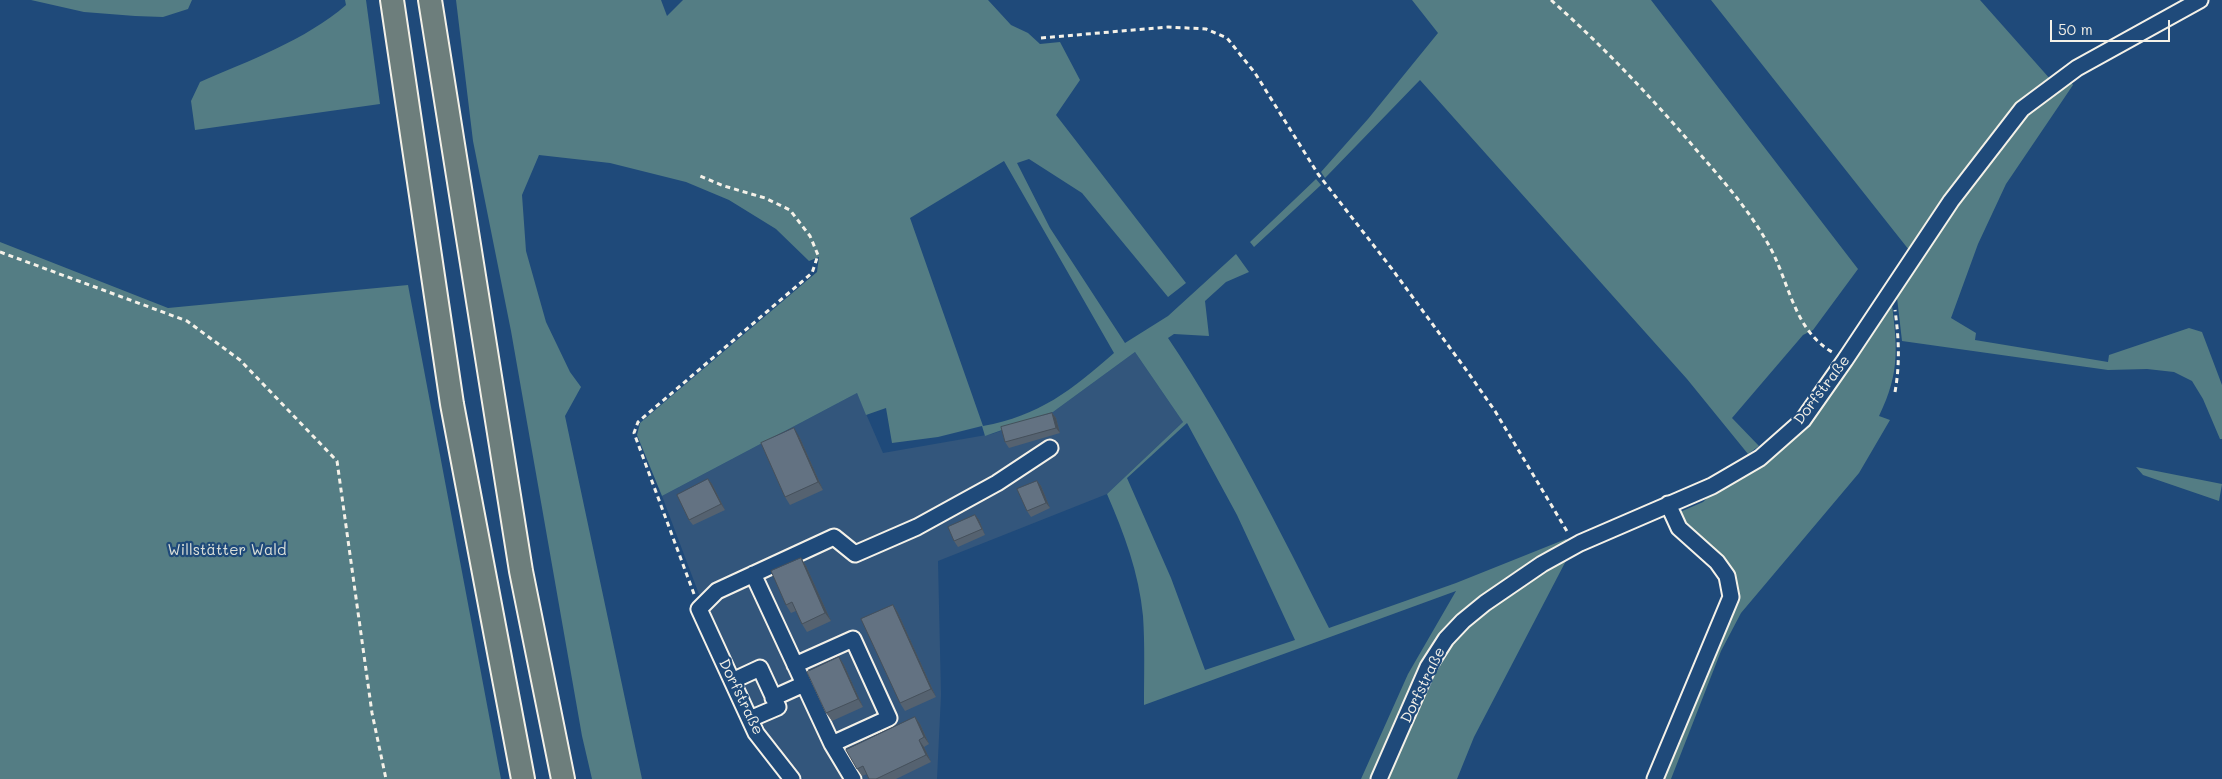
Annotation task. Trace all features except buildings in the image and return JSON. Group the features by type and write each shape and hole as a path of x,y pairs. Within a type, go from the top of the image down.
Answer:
{"highway":[{"path":"379,0 408,110"},
{"path":"392,0 452,404 523,779"},
{"path":"430,0 521,572 563,779"},
{"path":"443,85 446,0"}],"street":[{"name":"Dorfstraße","path":"1379,779 1428,667 1446,639 1463,620 1542,564 1580,543 1712,486 1760,458 1803,420 1846,360 1952,201 2022,109 2077,68 2200,0"},
{"path":"699,609 716,591 834,537 855,554 917,527 997,483 1050,448"},
{"path":"1655,779 1731,598 1727,576 1717,562 1678,528 1668,504"},
{"path":"753,574 832,744 853,779"},
{"name":"Dorfstraße","path":"699,609 756,733 792,779"},
{"path":"795,666 853,639 889,718 832,744"},
{"path":"732,681 760,668 778,707 750,719"},
{"path":"773,698 804,684"}],"path":[{"path":"1551,0 1643,91 1723,181 1748,212 1773,253 1803,325 1820,345 1846,360"},
{"path":"1040,38 1168,27 1206,29 1227,38 1255,73 1318,174 1436,327 1478,387 1567,533"},
{"path":"699,609 634,433 638,422 812,273 818,255 810,236 790,210 765,198 724,186 700,176"},
{"path":"0,252 187,321 240,360 336,461 372,713 386,779"},
{"path":"1892,290 1900,340 1899,368 1895,392"}],"shaded area":[{"path":"1135,352 1183,422 1107,494 938,561 941,695 937,779 803,779 764,730 703,605 662,496 857,393 883,453 992,434 1053,412"}],"green space":[{"path":"31,0 192,0 188,9 163,17 84,12"},
{"path":"345,0 366,0 380,104 195,130 191,101 200,82 257,58 313,29 346,5"},
{"path":"456,0 661,0 667,16 683,0 988,0 1011,25 1028,33 1040,44 1060,42 1080,80 1056,115 1186,283 1168,297 1082,193 1029,159 1017,163 1050,228 1125,343 1168,316 1236,254 1249,272 1226,282 1205,301 1209,336 1174,334 1168,338 1233,444 1329,628 1456,583 1566,539 1570,544 1459,617 1373,779 1361,779 1408,674 1456,591 1144,705 1144,638 1141,600 1130,554 1107,494 1183,422 1135,352 1053,412 985,436 982,426 938,437 892,443 886,408 866,415 857,393 662,496 637,435 640,423 817,272 819,257 809,261 776,229 729,200 686,182 610,163 539,155 522,195 526,251 546,322 570,372 581,387 565,416 642,779 592,779 582,736 511,331 473,141","holes":["1004,161 1114,353 1084,379 1054,400 1021,416 983,426 910,218","1187,423 1237,515 1295,640 1205,670 1171,578 1127,478"]},
{"path":"1412,0 1651,0 1858,269 1813,330 1803,335 1732,418 1759,446 1748,454 1687,379 1420,80 1325,178 1321,172 1368,119 1438,33"},
{"path":"1711,0 1980,0 2051,80 1991,140 1909,250"},
{"path":"2069,79 2073,85 2006,184 1978,244 1951,318 1976,333 1975,340 2108,362 2109,355 2189,328 2202,332 2222,385 2222,439 2220,439 2203,399 2192,381 2174,372 2147,369 2108,370 1902,341 1896,289 2013,128 2041,100"},
{"path":"1316,179 1321,185 1254,247 1250,242"},
{"name":"Willstätter Wald","path":"0,242 168,308 408,285 501,779 0,779"},
{"path":"1891,297 1896,358 1891,385 1879,416 1890,420 1859,473 1741,613 1721,651 1671,779 1659,779 1733,595 1684,527 1680,512 1703,502 1716,489 1779,448"},
{"path":"2136,467 2222,484 2219,501 2143,475"},
{"path":"1569,555 1474,737 1457,779 1384,779 1423,695 1452,642 1490,608"}]}
